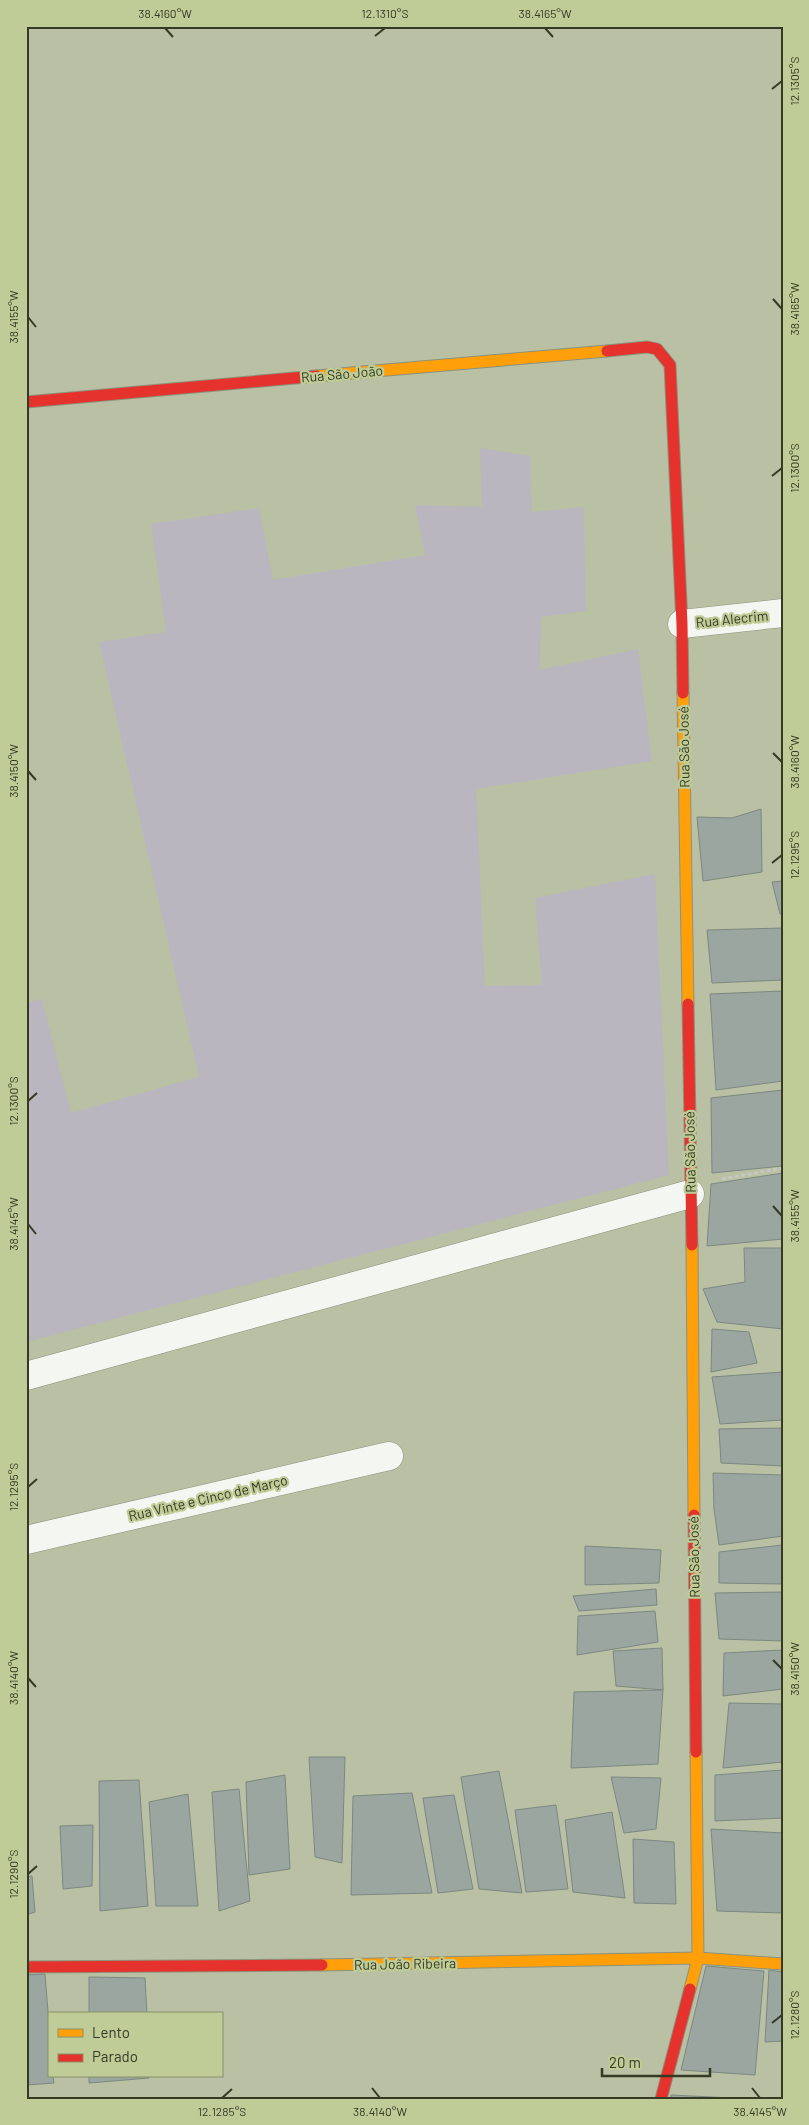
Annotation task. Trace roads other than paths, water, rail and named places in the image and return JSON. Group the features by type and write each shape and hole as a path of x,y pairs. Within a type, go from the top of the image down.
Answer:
{"street":[{"name":"Rua São João","path":"26,402 646,347 657,349"},
{"name":"Rua São José","path":"657,349 670,365 682,624 698,1958 661,2099"},
{"name":"Rua Alecrim","path":"682,624 783,613"},
{"path":"26,1376 690,1189"},
{"name":"Rua Vinte e Cinco de Março","path":"26,1540 389,1456"},
{"name":"Rua João Ribeira","path":"26,1967 307,1966 698,1958 783,1964"}]}
